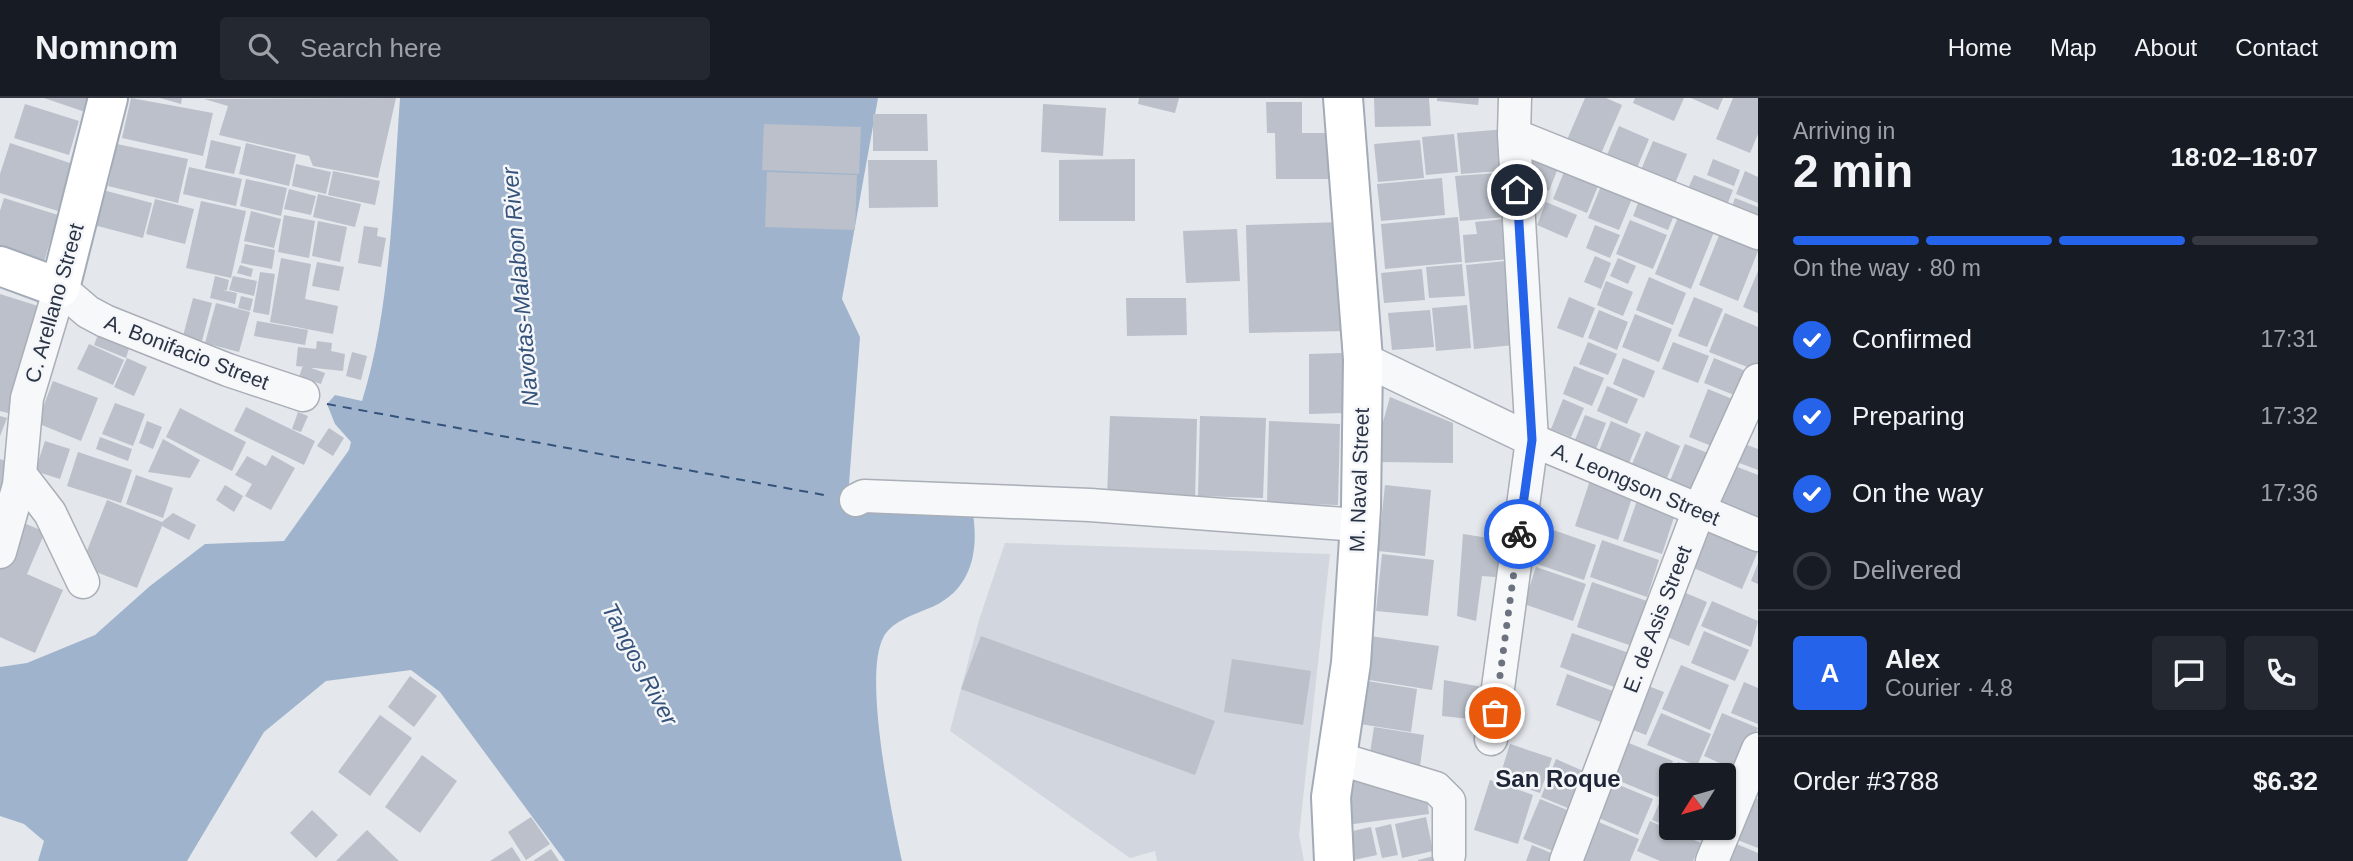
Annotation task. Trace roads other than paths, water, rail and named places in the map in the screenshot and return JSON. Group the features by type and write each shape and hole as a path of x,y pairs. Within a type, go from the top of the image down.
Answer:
{"main road":[{"name":"C. Arellano Street","path":"60,288 108,98"},
{"name":"M. Naval Street","path":"1334,861 1331,797 1351,663 1361,508 1363,359 1343,98"},
{"name":"A. Bonifacio Street","path":"0,266 60,288"}],"street":[{"path":"1491,739 1532,440 1514,98"},
{"path":"1514,135 1758,233"},
{"name":"A. Bonifacio Street","path":"60,288 88,312 105,321 228,370 303,395"},
{"name":"C. Arellano Street","path":"0,552 7,509 20,474 27,398 60,288"},
{"name":"A. Leongson Street","path":"1363,359 1532,440 1758,535"},
{"name":"E. de Asis Street","path":"1566,861 1699,510 1758,380"},
{"path":"20,474 50,513 83,582"},
{"path":"856,500 864,496 1090,505 1358,525"},
{"path":"1712,861 1758,749"},
{"path":"1336,758 1436,788 1446,795 1449,801 1448,855"}],"water":[{"path":"400,98 878,98 842,299 860,337 849,484 854,497 972,508 975,540 969,568 954,592 942,602 902,620 891,628 883,638 878,657 876,683 881,747 902,861 565,861 440,692 411,670 326,681 264,732 187,861 38,861 44,841 24,824 0,816 0,667 27,663 95,635 150,586 205,544 284,541 349,450 351,442 335,424 327,404 335,395 362,401 372,365 385,290"}],"district":[{"name":"San Roque","path":"1558,778"}],"water label":[{"name":"Navotas-Malabon River","path":"520,287"},
{"name":"Tangos River","path":"640,664"}]}
